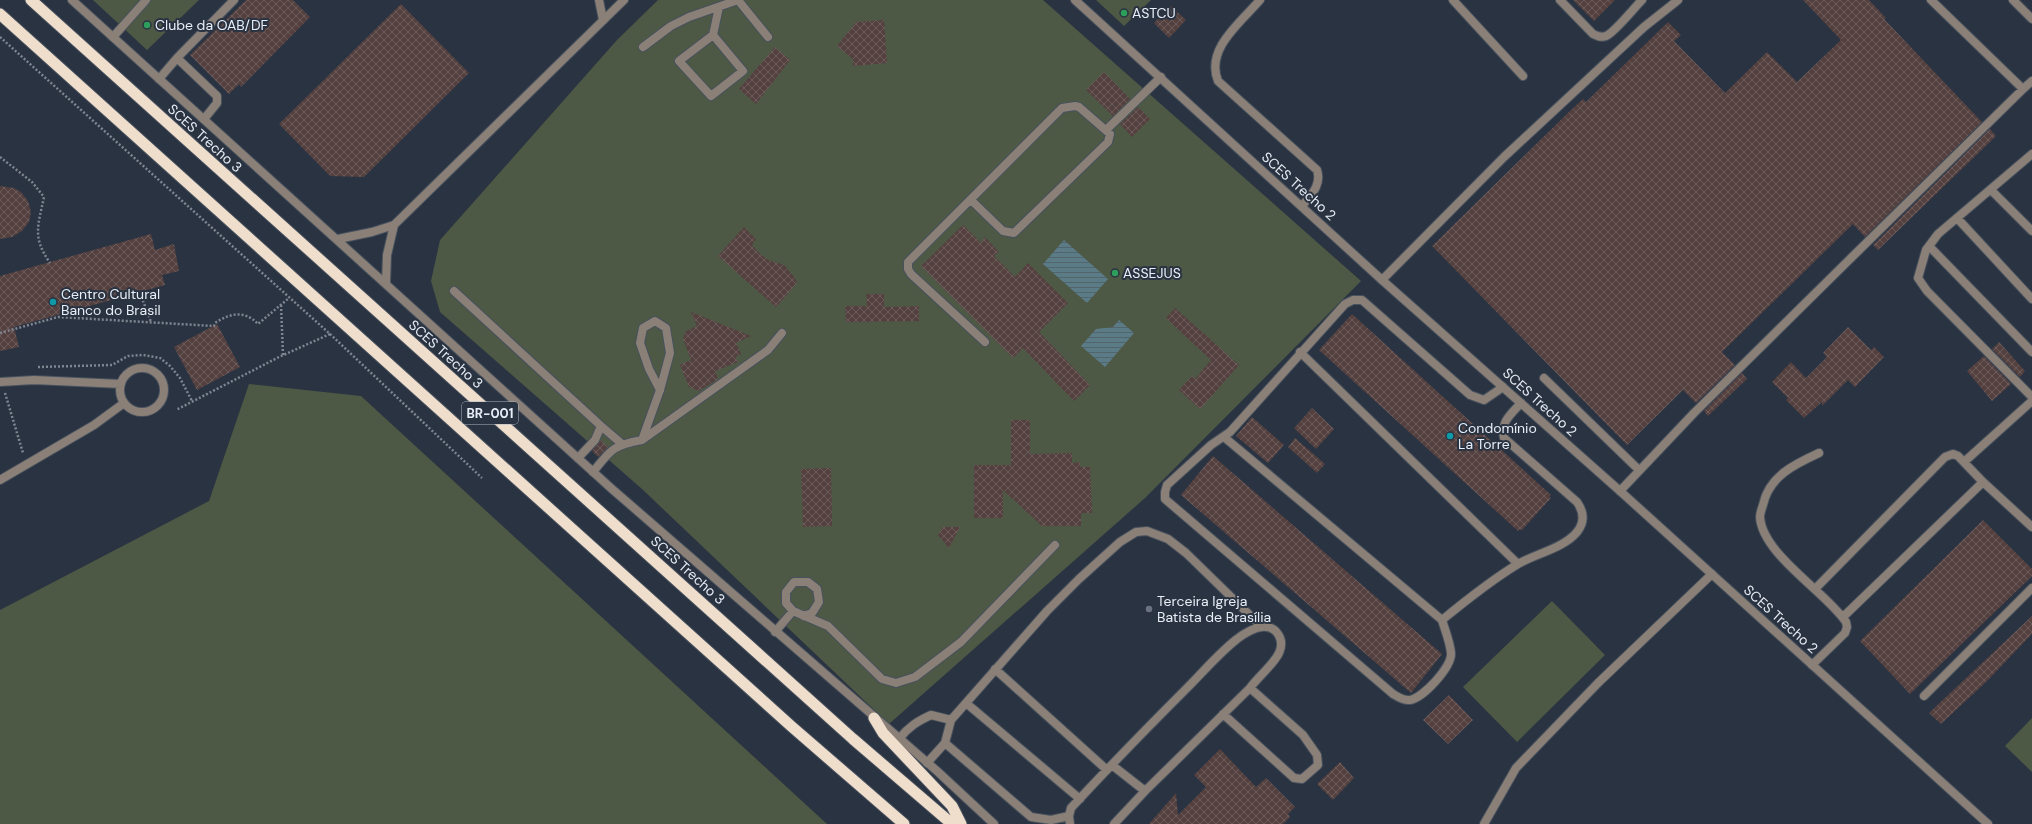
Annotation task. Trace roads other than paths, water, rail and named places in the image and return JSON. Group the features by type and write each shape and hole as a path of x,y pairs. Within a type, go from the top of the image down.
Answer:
{"highway":[{"name":"SCES Trecho 3","path":"31,0 853,739 952,824"},
{"name":"BR-001","path":"0,14 791,726 904,824"},
{"path":"874,718 883,732 952,806 961,824"}],"street":[{"path":"72,0 338,239 593,472 927,763 994,824"},
{"path":"113,37 146,0"},
{"path":"159,79 176,58 234,0"},
{"path":"599,0 603,20"},
{"path":"338,239 372,232 394,225 624,0"},
{"path":"643,47 671,26 689,17 738,0 768,37"},
{"name":"SCES Trecho 2","path":"1075,0 1382,280 1620,491 1988,824"},
{"path":"1260,0 1218,49 1214,71 1218,81 1317,170 1319,178 1318,185 1302,206"},
{"path":"1453,0 1523,76"},
{"path":"1560,0 1593,34 1600,37 1606,36 1612,32 1642,0"},
{"path":"1382,280 1504,157 1644,27 1678,0"},
{"path":"1931,0 2023,89"},
{"path":"2013,0 2032,19"},
{"path":"713,35 743,71 711,96 679,61 713,35 719,7"},
{"path":"176,58 217,96 217,103 204,119"},
{"path":"1106,130 1161,78"},
{"path":"1620,491 1639,470 1849,260 2023,89 2032,82"},
{"path":"971,200 1003,231 1014,233 1108,142 1110,134 1079,107 1075,106 1062,108 908,262 908,269 911,274 985,342"},
{"path":"2030,159 1938,234 1926,250 1918,278 1927,291 2032,397"},
{"path":"1991,190 2032,231"},
{"path":"1957,218 2032,299"},
{"path":"386,283 387,255 394,225"},
{"path":"1929,246 2032,352"},
{"path":"454,291 622,444"},
{"path":"1224,437 1442,620 1451,654 1448,664 1444,672 1418,698 1408,700 1399,698 1165,499 1167,485 1211,445 1224,437 1345,304 1353,300 1362,300 1470,395 1484,400 1503,387"},
{"path":"642,440 660,390 670,353 666,328 655,321 643,328 640,343 649,370 660,390"},
{"path":"593,472 609,451 622,444 642,440 762,354 782,333"},
{"path":"1300,352 1518,564"},
{"path":"146,368 155,372 162,381 164,391 161,401 154,409 144,412 133,410 124,403 120,394 121,384 126,375 135,369 146,368"},
{"path":"1544,378 1639,470"},
{"path":"1,382 34,380 121,384"},
{"path":"1964,462 2032,401"},
{"path":"0,480 94,424 124,403"},
{"path":"1442,620 1518,564 1544,553 1566,540 1576,533 1583,522 1583,510 1577,502 1504,438 1502,431 1504,422 1521,403"},
{"path":"578,458 595,440 601,426"},
{"path":"1812,665 1845,633 1847,628 1843,617 1776,550 1766,534 1760,516 1764,499 1773,483 1791,466 1819,453"},
{"path":"1815,589 1944,457 1953,454 1958,456 1983,482 2032,527"},
{"path":"1843,617 1983,482"},
{"path":"927,763 945,743 951,720 995,669 1079,579 1120,542 1136,532 1147,531 1168,539 1186,553 1262,627"},
{"path":"804,616 812,613 820,602 817,589 808,582 794,582 786,592 786,603 793,611 804,616 828,626 882,679 896,683 915,677 961,642 1054,545"},
{"path":"1484,824 1516,768 1598,683 1712,574"},
{"path":"1924,696 2032,588"},
{"path":"775,632 793,611"},
{"path":"945,743 1031,816 1052,820 1070,820 1071,808 1237,638 1262,627 1270,628 1278,633 1282,642 1279,652 1272,663 1250,688 1144,791 1114,824"},
{"path":"995,669 1110,767 1144,791"},
{"path":"1223,714 1294,778 1302,779 1308,775 1318,765 1317,755 1303,735 1250,688"},
{"path":"966,703 1080,799"},
{"path":"899,739 906,730 916,722 931,714 951,720"}],"water":[{"path":"1064,240 1108,279 1087,303 1043,264"},
{"path":"1119,320 1134,333 1105,367 1081,346 1096,329 1113,327"}],"place":[{"name":"ASTCU","path":"1124,13"},
{"name":"Clube da OAB/DF","path":"147,25"},
{"name":"ASSEJUS","path":"1115,273"},
{"name":"Centro Cultural Banco do Brasil","path":"53,302"},
{"name":"Condomínio La Torre","path":"1450,436"},
{"name":"Terceira Igreja Batista de Brasília","path":"1149,609"}]}
